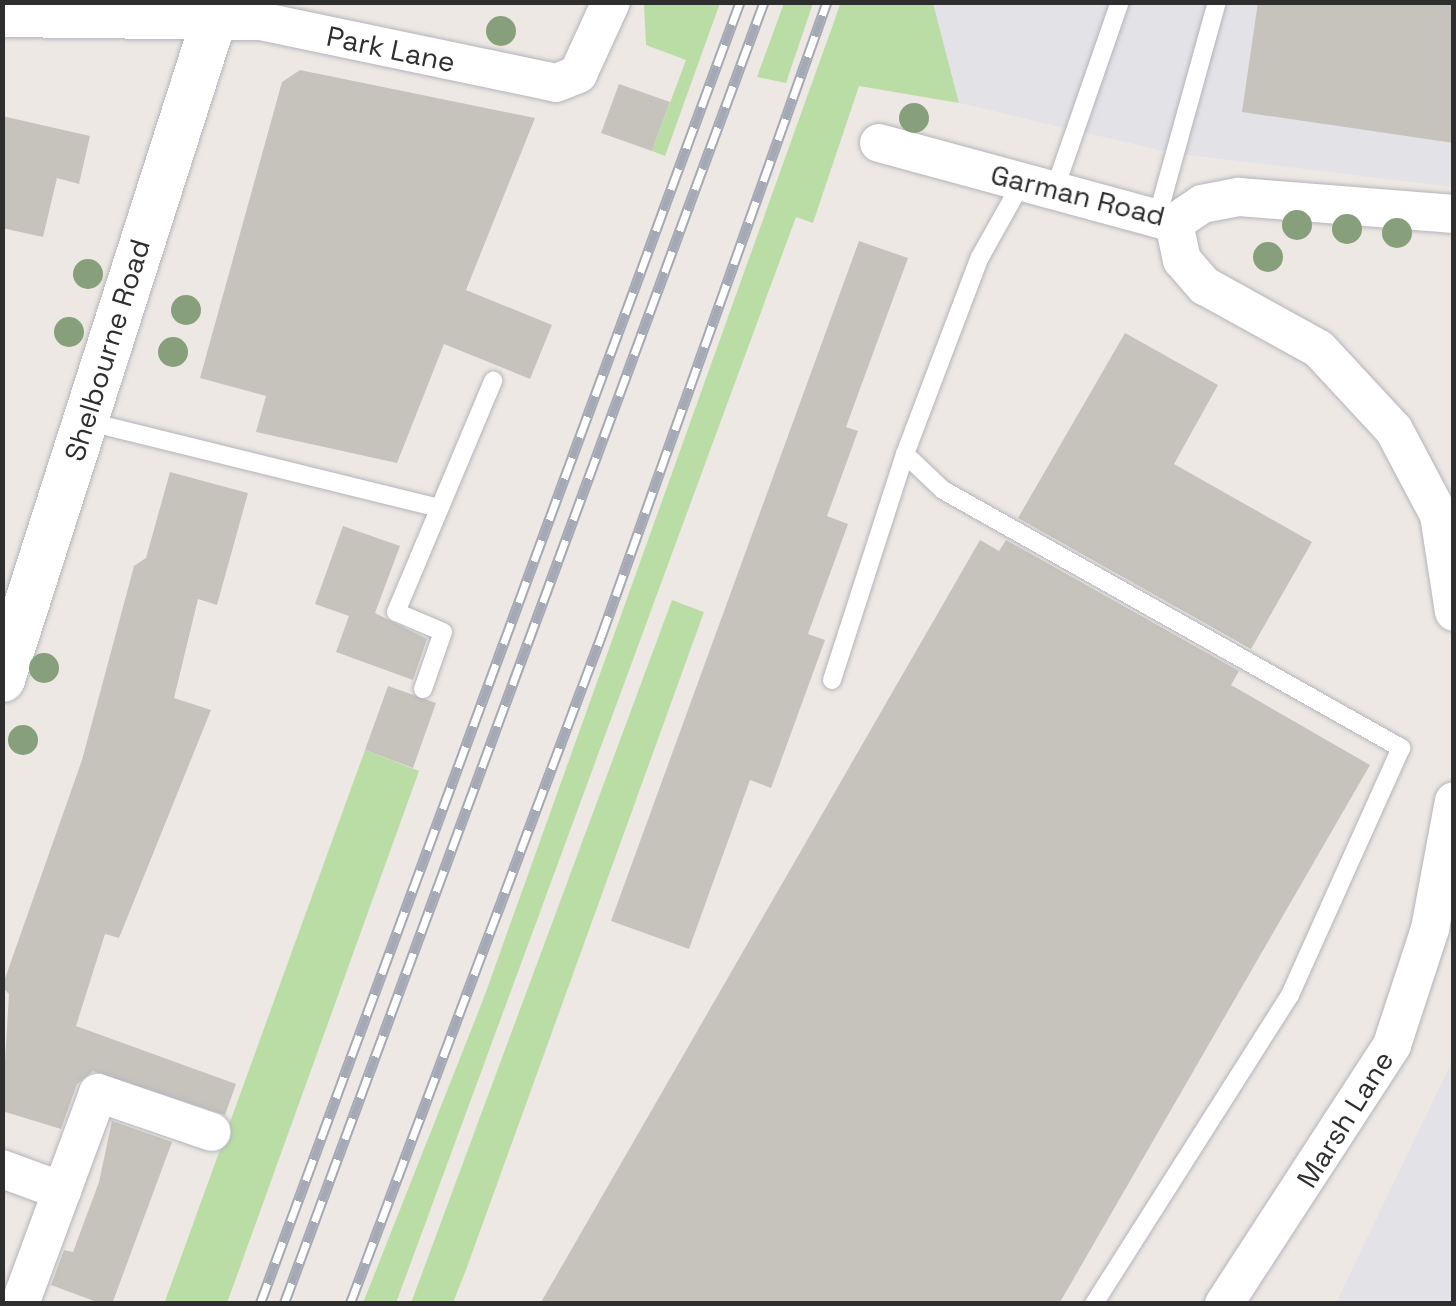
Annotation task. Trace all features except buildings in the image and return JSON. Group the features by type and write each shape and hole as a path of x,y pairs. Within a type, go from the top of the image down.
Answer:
{"street":[{"name":"Park Lane","path":"2,18 62,11 216,12 539,80 568,82 578,74 612,2"},
{"name":"Shelbourne Road","path":"2,679 216,12"},
{"name":"Garman Road","path":"879,142 1165,220 1202,204 1239,198 1454,214"},
{"path":"1165,220 1182,260 1205,286 1319,348 1368,396 1446,513 1454,612"},
{"name":"Marsh Lane","path":"1224,1304 1392,1045 1430,929 1454,801"},
{"path":"20,1304 98,1092 212,1132"},
{"path":"2,1169 62,1191"}],"lane":[{"path":"832,680 904,454 979,259 1038,186 1120,2"},
{"path":"1165,220 1217,2"},
{"path":"423,689 443,632 396,612 493,381"},
{"path":"85,421 440,508"},
{"path":"904,454 943,490 1402,748 1290,995 1094,1304"}],"shaded area":[{"path":"933,3 1453,3 1453,187 1172,153 959,103"},
{"path":"1453,1059 1453,1303 1336,1303"}],"green space":[{"path":"841,2 933,3 959,103 859,86 813,223 796,217 396,1303 363,1303 483,1000"},
{"path":"644,3 720,3 665,156 652,151 686,60 646,45"},
{"path":"784,3 813,3 786,83 757,77"},
{"path":"672,600 704,612 467,1267 453,1303 411,1303"},
{"path":"365,750 419,771 227,1303 164,1304"}],"railway":[{"path":"260,1304 740,2"},
{"path":"284,1304 764,2"},
{"path":"350,1304 601,637 827,2"}]}
